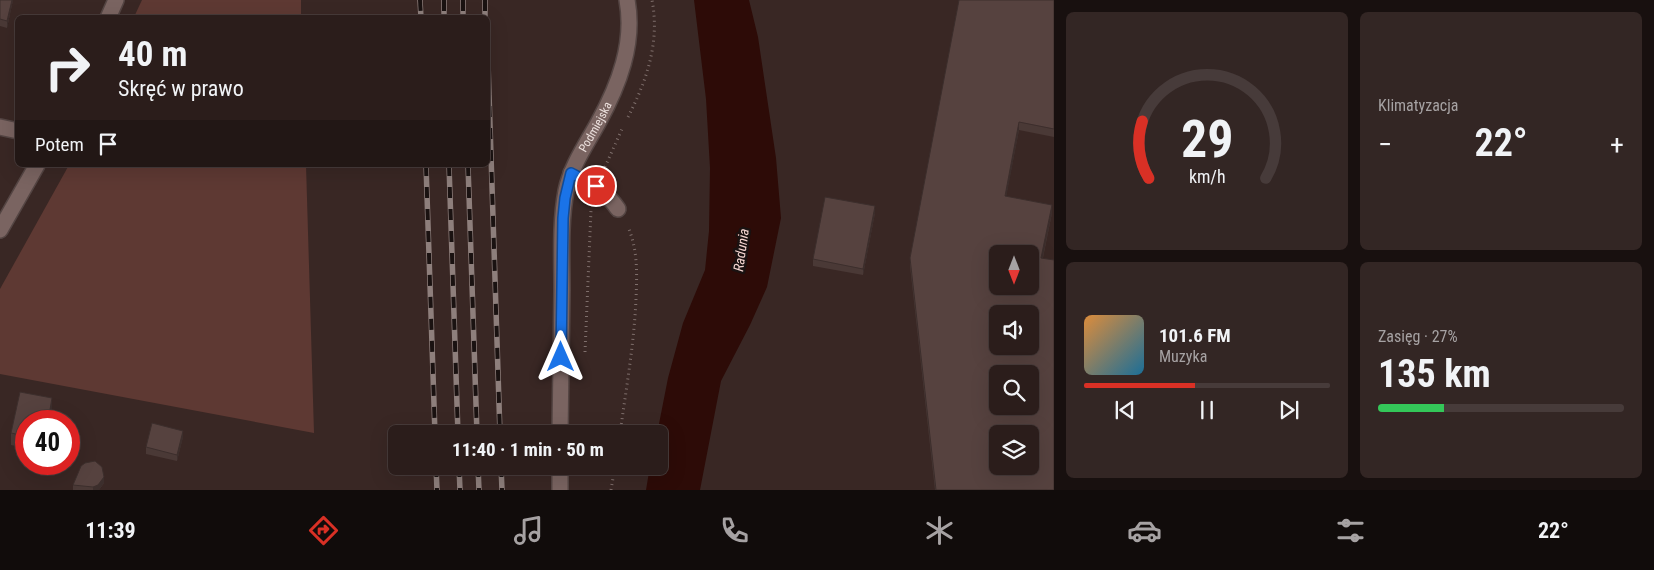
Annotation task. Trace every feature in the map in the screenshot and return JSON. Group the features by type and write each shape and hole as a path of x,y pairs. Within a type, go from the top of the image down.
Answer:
{"street":[{"path":"109,15 116,0"},
{"name":"Podmiejska","path":"560,425 562,242 565,198 571,173 612,96 622,70 629,28 627,0"},
{"path":"0,127 15,130"},
{"path":"0,230 36,167"},
{"path":"571,173 596,186 612,200 618,209"},
{"path":"560,475 560,490"}],"path":[{"path":"585,354 591,209 596,186"},
{"path":"618,209 634,240 637,270 635,336 621,425"},
{"path":"612,490 614,475"}],"shaded area":[{"path":"142,0 301,0 301,15 135,15"},
{"path":"68,167 306,167 314,433 0,374 0,289"}],"water":[{"name":"Radunia","path":"694,0 749,0 758,37 776,158 781,218 767,287 721,381 700,490 646,490 648,475 668,475 668,425 659,425 668,378 683,323 705,270 709,231 710,168 706,99"}],"building":[{"path":"0,0 12,0 7,21 0,19"},
{"path":"959,0 1054,0 1054,129 1019,122 1005,196 1052,205 1041,258 1054,260 1054,490 936,490 910,258"},
{"path":"825,197 875,206 863,269 813,259"},
{"path":"20,392 52,398 50,410 16,410"},
{"path":"15,415 15,434 11,433"},
{"path":"152,423 183,431 177,455 146,447"},
{"path":"95,461 102,467 104,477 98,485 93,487 73,485 77,475 80,475 81,466"}],"railway":[{"path":"420,0 421,15"},
{"path":"444,0 444,15"},
{"path":"463,0 463,15"},
{"path":"485,0 485,15"},
{"path":"490,124 500,425"},
{"path":"426,167 435,425"},
{"path":"449,167 458,425"},
{"path":"468,167 477,425"},
{"path":"436,475 437,490"},
{"path":"459,475 460,490"},
{"path":"478,475 479,490"},
{"path":"501,475 502,490"}],"route":[{"path":"561,357 562,242 565,198 571,173 596,186"}]}
